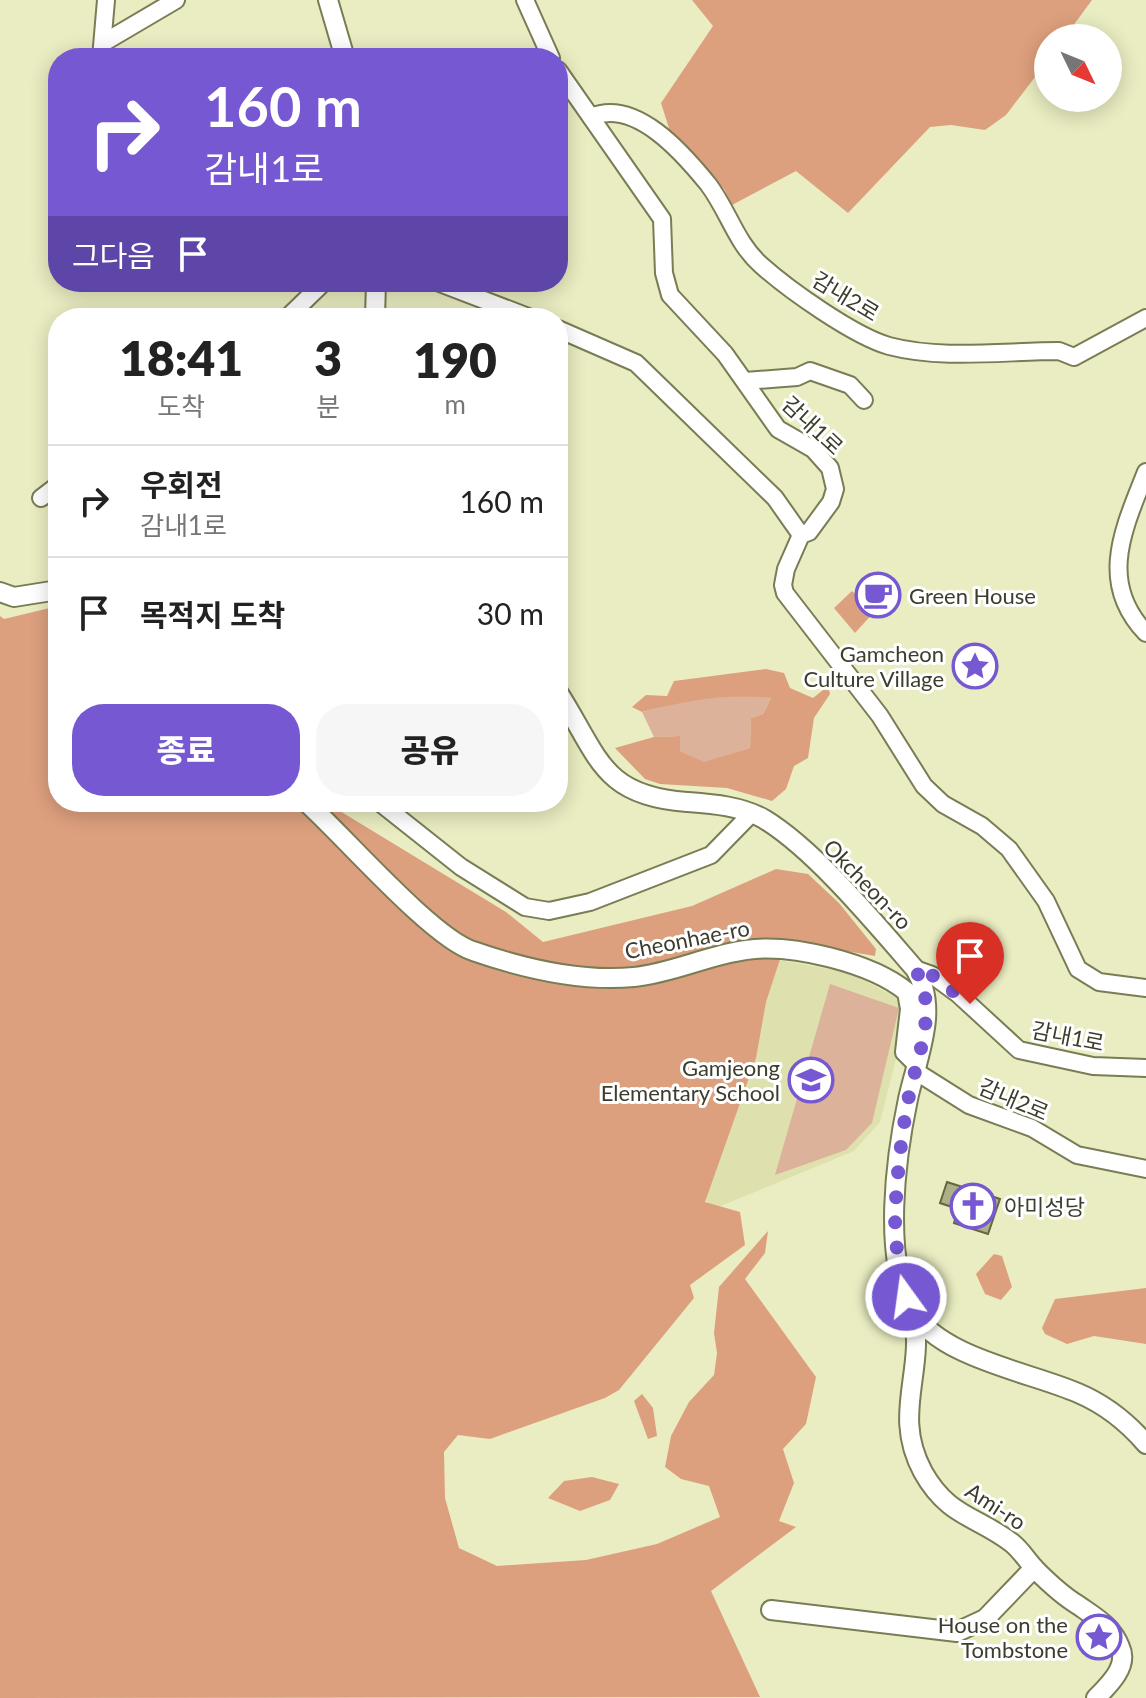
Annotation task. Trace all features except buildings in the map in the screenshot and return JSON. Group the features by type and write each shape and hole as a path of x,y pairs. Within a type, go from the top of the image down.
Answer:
{"street":[{"path":"102,48 106,0"},
{"path":"105,48 176,0"},
{"path":"328,0 342,48"},
{"path":"525,0 547,48"},
{"name":"감내1로","path":"568,84 662,219 664,273 670,295 725,354 778,429 813,449 833,476 831,502 809,532 801,535 786,569 785,593 880,716 924,786 943,804 982,826 1009,849 1046,901 1078,969 1099,982 1146,988"},
{"name":"감내2로","path":"591,117 605,111 638,119 709,186 740,241 760,264 805,298 887,345 940,352 1059,351 1074,357 1146,318"},
{"path":"297,308 314,292"},
{"path":"463,292 505,308"},
{"path":"568,333 636,363 775,498 801,535"},
{"path":"745,381 797,377 810,371 850,385 864,400"},
{"path":"1146,472 1117,559 1130,616 1146,633"},
{"path":"41,498 48,493"},
{"path":"0,592 14,597 48,592"},
{"name":"Okcheon-ro","path":"568,710 594,755 625,788 658,800 723,805 751,814 781,832 812,860 915,969 922,980 927,1007 908,1101 895,1202 898,1265 913,1311 933,1334 952,1345 1082,1395 1123,1421 1146,1444"},
{"name":"Cheonhae-ro","path":"316,812 434,924 470,950 575,976 633,977 682,968 744,950 775,948 850,964 907,992 910,1009 905,1052 916,1067"},
{"path":"392,812 461,867 525,907 549,911 590,902 711,855 751,814"},
{"name":"감내1로","path":"915,969 932,975 958,994 1019,1050 1093,1066 1146,1068"},
{"name":"감내2로","path":"916,1067 969,1105 1032,1128 1077,1155 1146,1169"},
{"name":"Ami-ro","path":"913,1311 918,1334 908,1434 923,1471 945,1500 968,1520 1013,1544 1034,1568 1077,1605 1104,1622 1121,1648 1122,1666 1096,1698"},
{"path":"914,1367 928,1351 952,1345"},
{"path":"771,1610 957,1632 985,1619 1034,1568"}],"shaded area":[{"path":"692,0 1092,0 1074,24 1034,24 1034,78 1006,115 985,130 951,125 930,127 848,213 796,171 732,205 724,189 675,147 661,103 713,26"},
{"path":"852,591 874,612 855,633 834,608"},
{"path":"48,608 48,812 341,812 506,912 543,942 692,906 776,869 808,874 839,903 876,949 875,956 786,941 766,1002 756,1058 705,1202 740,1212 745,1245 690,1285 694,1298 619,1390 605,1398 490,1439 458,1435 444,1452 445,1498 459,1548 497,1566 586,1560 657,1544 720,1517 709,1486 681,1479 665,1467 671,1436 689,1402 714,1375 719,1287 768,1231 765,1253 745,1279 816,1377 806,1424 783,1449 794,1483 779,1521 796,1527 711,1591 760,1697 0,1698 0,616 4,619"},
{"path":"766,669 784,673 790,688 813,698 828,686 830,694 814,718 808,758 794,766 786,789 772,801 727,788 660,784 645,779 615,748 654,737 680,736 680,751 704,762 750,748 751,718 763,714 771,698 706,699 642,712 632,707 646,695 667,696 674,681"},
{"path":"745,695 771,698 763,714 751,718 750,748 704,763 680,751 680,736 654,737 642,712 688,700"},
{"name":"Gamjeong Elementary School","path":"779,960 850,973 901,1000 901,1039 880,1122 854,1151 714,1209 703,1198 752,1015"},
{"path":"830,984 899,1008 872,1123 846,1150 775,1175"},
{"path":"994,1254 1002,1256 1012,1287 1001,1300 985,1294 976,1274"},
{"path":"1146,1288 1146,1344 1094,1336 1067,1344 1045,1334 1042,1328 1055,1299"},
{"path":"642,1394 653,1408 657,1436 648,1439 634,1401"},
{"path":"592,1477 619,1484 610,1500 580,1511 548,1498 564,1481"}],"place":[{"name":"Green House","path":"878,595"},
{"name":"Gamcheon Culture Village","path":"975,666"},
{"name":"Gamjeong Elementary School","path":"811,1080"},
{"name":"아미성당","path":"973,1206"},
{"name":"House on the Tombstone","path":"1099,1637"}],"route":[{"path":"906,1297 896,1248 895,1202 908,1101 927,1007 922,980 915,969 932,975 970,1004"}]}
